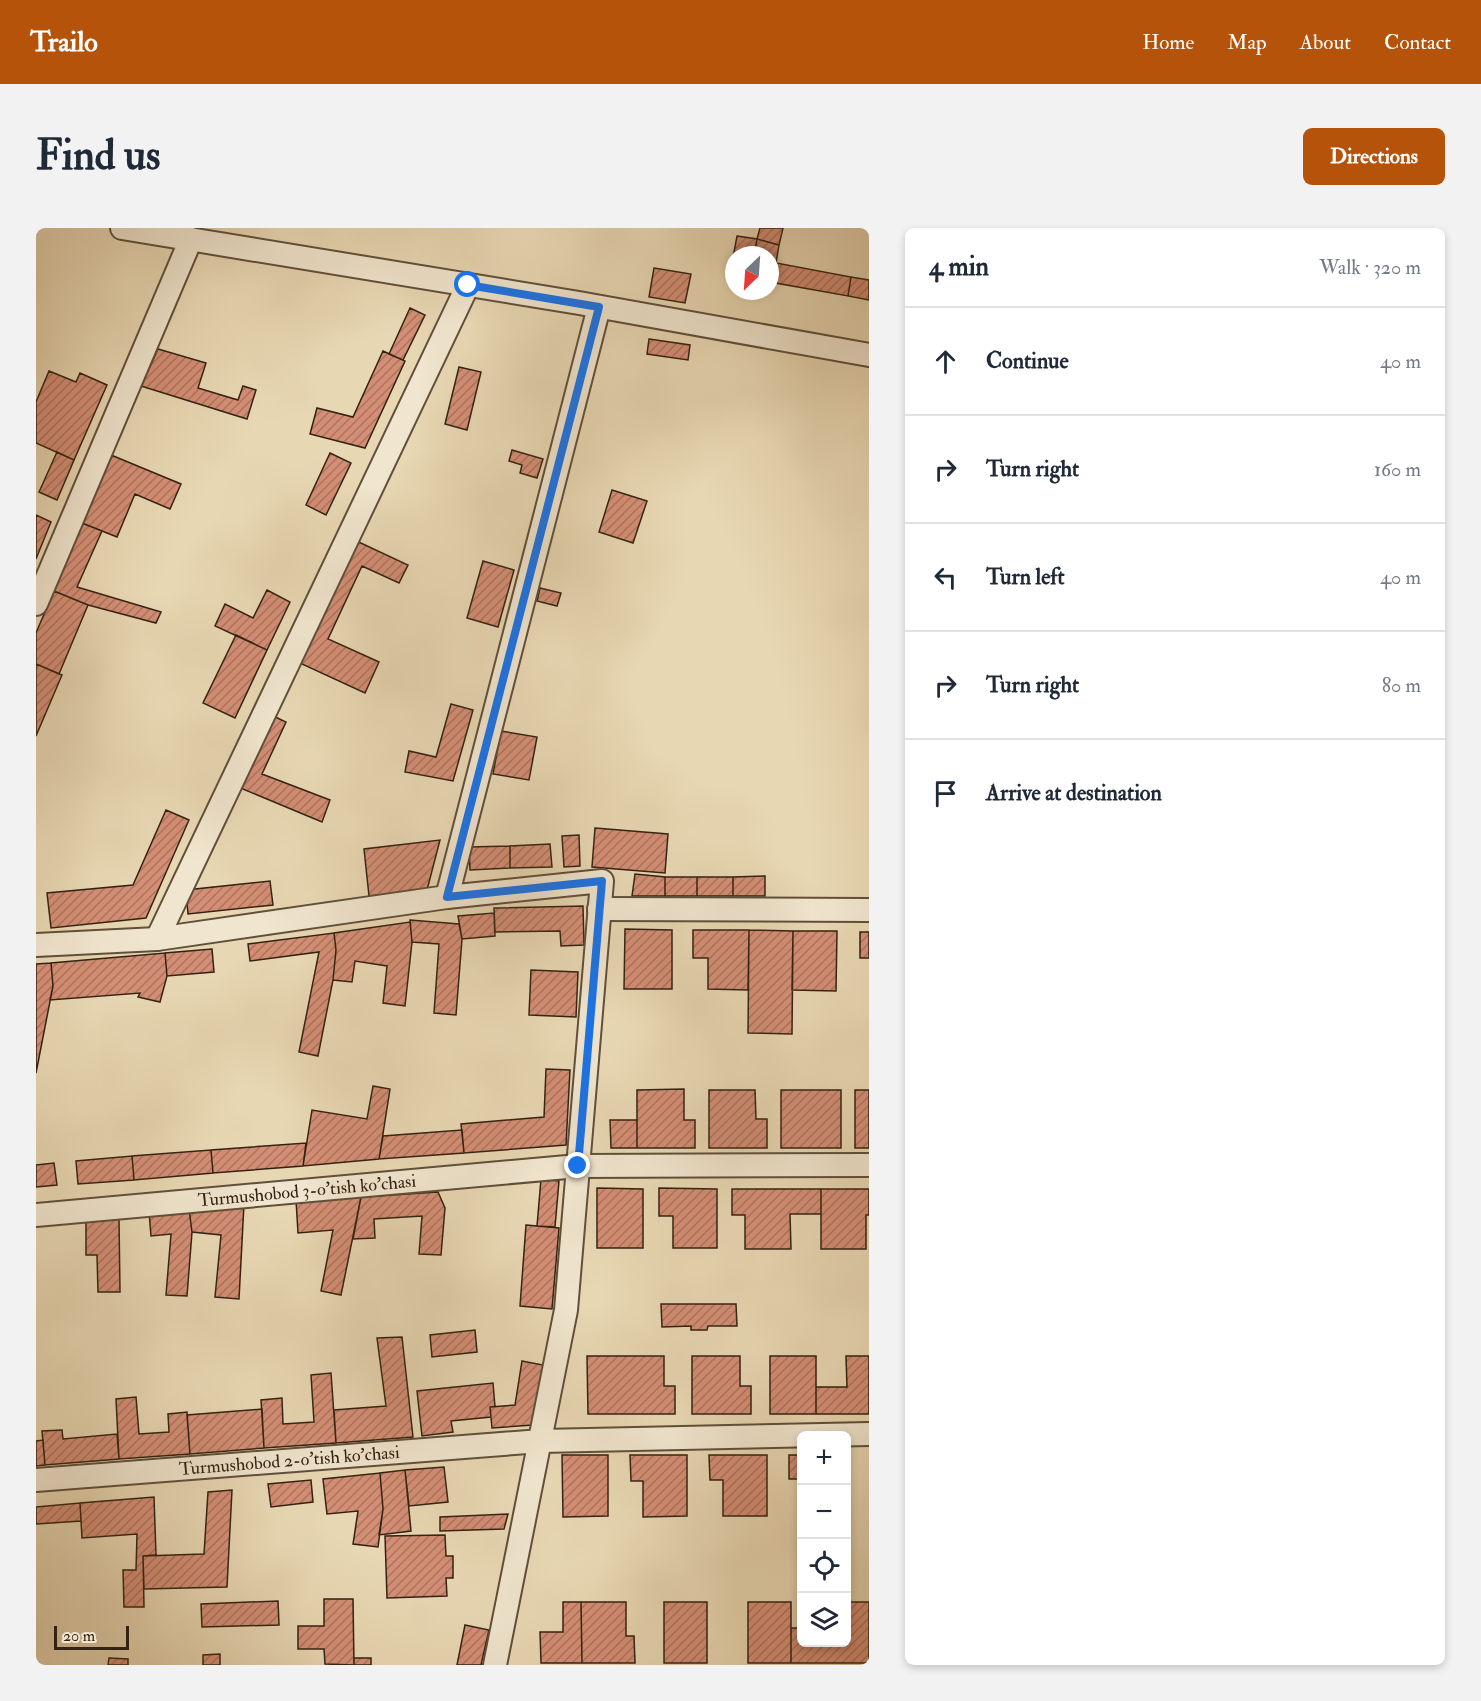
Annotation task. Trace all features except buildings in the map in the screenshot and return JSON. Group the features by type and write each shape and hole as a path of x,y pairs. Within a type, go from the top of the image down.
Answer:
{"street":[{"path":"122,228 599,307 869,355"},
{"path":"36,604 191,239"},
{"path":"157,939 468,285"},
{"path":"447,897 599,307"},
{"path":"36,945 157,939 447,897 602,881 566,1310 542,1441 495,1665"},
{"path":"599,909 869,910"},
{"name":"Turmushobod 3-o'tish ko'chasi","path":"36,1215 578,1166 869,1165"},
{"name":"Turmushobod 2-o'tish ko'chasi","path":"36,1480 542,1441 869,1434"}],"route":[{"path":"468,285 599,307 447,897 602,881 578,1166"}]}
